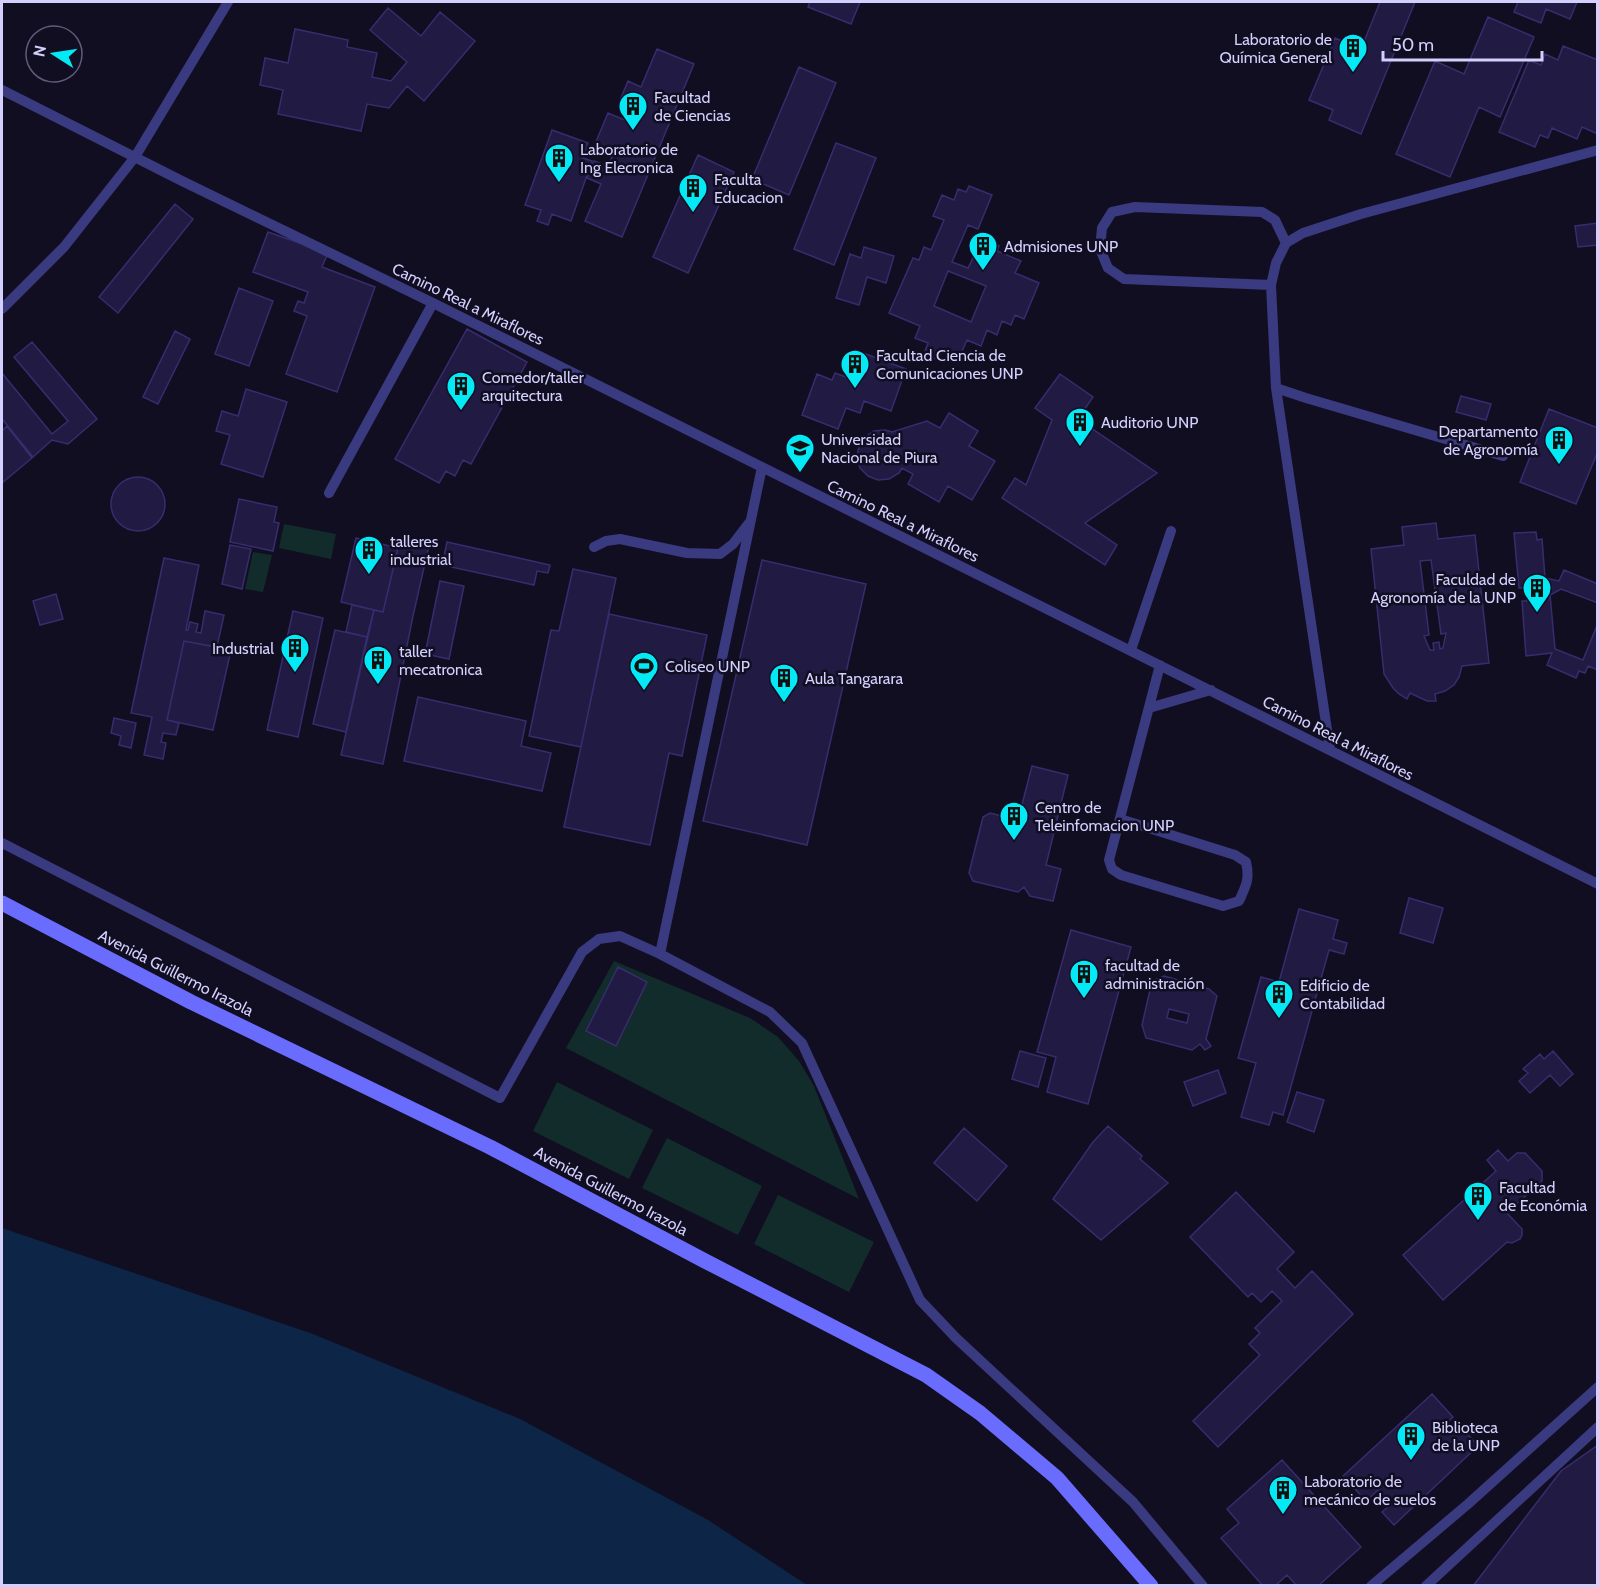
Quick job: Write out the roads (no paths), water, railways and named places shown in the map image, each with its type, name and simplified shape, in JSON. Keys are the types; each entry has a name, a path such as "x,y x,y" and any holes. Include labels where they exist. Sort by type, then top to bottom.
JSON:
{"main road":[{"name":"Avenida Guillermo Irazola","path":"2,903 191,1002 490,1147 926,1375 980,1413 1057,1478 1150,1586"}],"lane":[{"path":"2,309 64,247 135,157 228,2"},
{"name":"Camino Real a Miraflores","path":"2,90 1598,884"},
{"path":"1330,750 1276,388 1271,285 1276,263 1286,243 1304,233 1361,214 1598,150"},
{"path":"1271,285 1124,279 1108,268 1100,249 1102,228 1113,212 1134,207 1262,212 1275,220 1286,243"},
{"path":"329,493 433,303"},
{"path":"1276,388 1503,456"},
{"path":"660,954 762,467"},
{"path":"594,547 606,541 620,540 687,553 720,554 733,544 751,520"},
{"path":"1131,650 1171,531"},
{"path":"1119,819 1235,855 1246,862 1248,874 1239,901 1223,906 1121,875 1112,868 1109,860 1119,819 1160,665"},
{"path":"1149,708 1211,690"},
{"path":"2,843 500,1098 582,952 599,939 620,936 660,954 770,1012 802,1043 920,1300 956,1338 1132,1502 1203,1586"},
{"path":"1371,1586 1468,1504 1598,1387"},
{"path":"1426,1586 1598,1427"}],"water":[{"path":"2,1228 313,1334 520,1419 708,1520 807,1585 2,1585"}],"place":[{"name":"Laboratorio de Química General","path":"1353,74"},
{"name":"Facultad de Ciencias","path":"633,132"},
{"name":"Laboratorio de Ing Elecronica","path":"559,184"},
{"name":"Faculta Educacion","path":"693,214"},
{"name":"Admisiones UNP","path":"983,272"},
{"name":"Facultad Ciencia de Comunicaciones UNP","path":"855,390"},
{"name":"Comedor/taller arquitectura","path":"461,412"},
{"name":"Auditorio UNP","path":"1080,448"},
{"name":"Departamento de Agronomía","path":"1559,466"},
{"name":"Universidad Nacional de Piura","path":"800,474"},
{"name":"talleres industrial","path":"369,576"},
{"name":"Faculdad de Agronomía de la UNP","path":"1537,614"},
{"name":"Industrial","path":"295,674"},
{"name":"taller mecatronica","path":"378,686"},
{"name":"Coliseo UNP","path":"644,692"},
{"name":"Aula Tangarara","path":"784,704"},
{"name":"Centro de Teleinfomacion UNP","path":"1014,842"},
{"name":"facultad de administración","path":"1084,1000"},
{"name":"Edificio de Contabilidad","path":"1279,1020"},
{"name":"Facultad de Económia","path":"1478,1222"},
{"name":"Biblioteca de la UNP","path":"1411,1462"},
{"name":"Laboratorio de mecánico de suelos","path":"1283,1516"}]}
